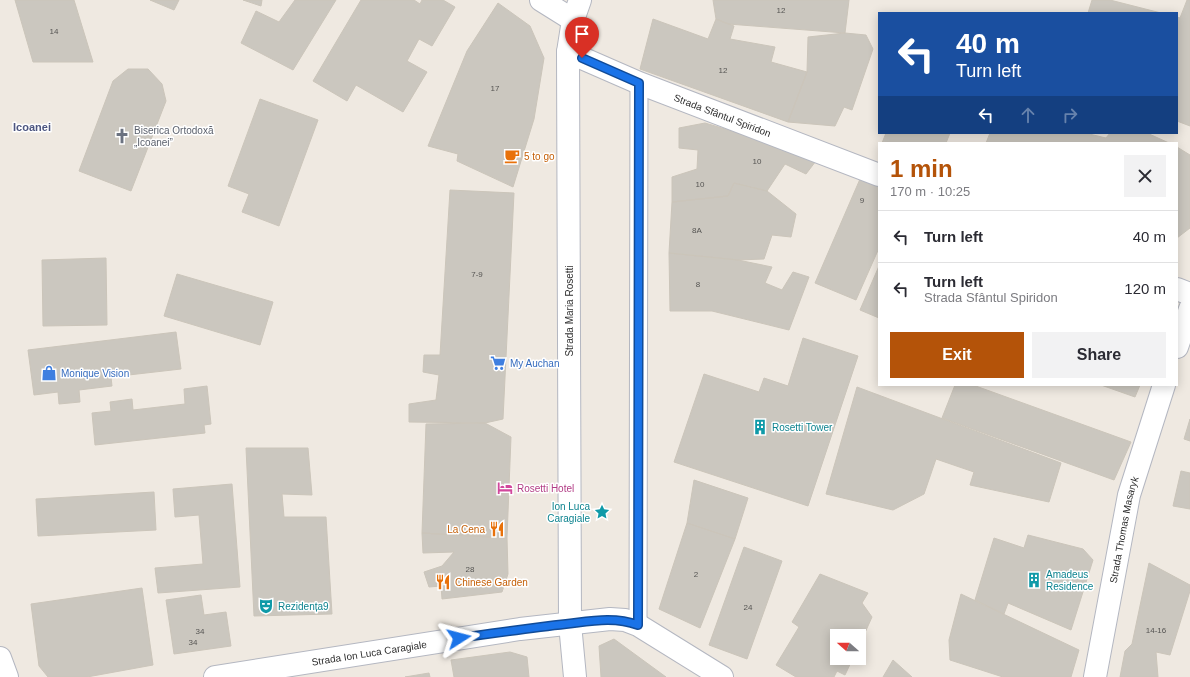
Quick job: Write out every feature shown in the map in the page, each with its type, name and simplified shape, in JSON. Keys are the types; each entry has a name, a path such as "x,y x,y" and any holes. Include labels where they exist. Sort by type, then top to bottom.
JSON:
{"street":[{"path":"541,0 573,20"},
{"name":"Strada Maria Rosetti","path":"575,677 570,624 568,52 573,20 580,0"},
{"name":"Strada Sfântul Spiridon","path":"568,52 639,83 878,174"},
{"path":"1178,289 1190,294"},
{"path":"1178,345 1190,309"},
{"name":"Strada Thomas Masaryk","path":"1095,677 1129,495 1164,386"},
{"name":"Strada Ion Luca Caragiale","path":"215,677 520,629 610,619 625,620 638,625 722,677"},
{"path":"0,658 7,677"}],"lane":[{"path":"638,625 639,83"}],"building":[{"path":"15,0 74,0 93,62 33,62"},
{"path":"150,0 179,0 174,10"},
{"path":"243,0 262,0 261,6"},
{"path":"295,0 336,0 293,70 241,43 256,11 279,22"},
{"path":"361,0 414,0 420,4 422,0 443,0 455,7 432,46 419,39 407,61 427,72 403,112 356,85 347,101 313,81"},
{"path":"713,0 849,0 845,33 728,24 716,19"},
{"path":"1092,0 1110,0 1157,12 1088,12"},
{"path":"1187,0 1190,0 1190,126 1178,121 1178,17 1180,18"},
{"path":"498,3 530,26 544,58 534,119 513,187 457,161 458,154 428,146 467,51"},
{"path":"653,19 708,39 716,19 734,26 730,39 775,47 771,62 807,72 788,122 640,69"},
{"path":"845,33 866,35 873,49 852,110 844,107 835,126 788,122 807,72 808,37"},
{"name":"Biserica Ortodoxă „Icoanei”","path":"128,69 148,69 162,84 166,101 131,191 79,171 113,81"},
{"path":"260,99 318,120 279,226 242,212 249,194 228,186"},
{"path":"705,123 819,157 806,174 785,164 767,191 734,183 728,196 672,202 672,177 697,169 698,150 679,148 679,128"},
{"path":"886,134 950,134 946,142 882,142"},
{"path":"990,134 1089,134 1106,138 1109,134 1149,134 1167,142 986,142"},
{"path":"1178,148 1190,155 1190,228 1178,237"},
{"path":"860,179 878,187 878,250 856,300 815,283"},
{"path":"734,183 767,191 796,214 791,237 772,235 764,259 738,260 669,253 672,202 728,196"},
{"path":"450,190 514,193 503,419 485,423 409,422 409,404 436,400 439,375 423,372 424,355 440,355"},
{"path":"669,253 738,260 772,267 765,283 782,290 793,272 809,277 789,330 712,311 670,311"},
{"path":"106,258 107,325 43,326 42,260"},
{"path":"878,268 878,318 860,310"},
{"path":"177,274 273,302 260,345 164,316"},
{"path":"176,332 181,369 111,377 112,386 79,390 80,402 59,404 58,392 34,395 28,350"},
{"name":"Rosetti Tower","path":"803,338 858,356 808,506 674,462 704,374 759,392 764,378 788,386"},
{"path":"207,386 211,424 204,425 205,433 95,445 92,413 111,411 110,402 132,399 133,410 185,404 184,389"},
{"path":"955,386 976,386 1131,442 1114,480 942,418"},
{"path":"1104,386 1140,386 1135,397"},
{"path":"857,387 1061,463 1049,502 970,485 974,472 936,459 924,494 893,510 826,494"},
{"path":"1190,419 1190,441 1184,439"},
{"path":"485,423 511,437 507,538 422,533 426,424"},
{"path":"246,448 308,448 312,495 282,494 284,517 326,517 332,614 254,616"},
{"path":"1181,471 1190,473 1190,509 1173,506"},
{"path":"694,480 748,498 735,539 687,523"},
{"path":"232,484 240,587 158,593 155,568 203,564 199,515 175,517 173,489"},
{"path":"154,492 156,530 38,536 36,499"},
{"path":"687,523 735,539 700,628 659,609"},
{"path":"422,533 507,538 508,574 502,592 442,599 441,586 429,587 424,572 442,566 454,552 423,553"},
{"name":"Amadeus Residence","path":"1028,535 1083,549 1093,560 1071,630 1008,603 1004,614 975,600 994,538 1024,548"},
{"path":"744,547 782,561 747,659 709,645"},
{"path":"1149,563 1190,585 1190,591 1170,655 1156,652 1158,677 1120,677 1125,651 1132,644"},
{"path":"820,574 868,593 862,603 872,617 866,630 866,629 830,629 830,665 850,665 845,675 837,671 834,677 796,677 776,665 799,627 792,622"},
{"path":"142,588 153,665 87,677 48,677 39,666 31,604"},
{"path":"961,594 1079,650 1071,677 1003,677 950,660 949,640"},
{"path":"201,595 204,615 226,612 231,646 174,654 166,600"},
{"path":"614,639 666,677 601,677 599,646"},
{"path":"510,652 527,657 529,677 454,677 451,660"},
{"path":"893,660 912,677 883,677"},
{"path":"429,673 430,677 405,677"}],"place":[{"name":"Biserica Ortodoxă „Icoanei”","path":"122,136"},
{"name":"5 to go","path":"512,156"},
{"name":"My Auchan","path":"498,363"},
{"name":"Monique Vision","path":"49,373"},
{"name":"Rosetti Tower","path":"760,427"},
{"name":"Rosetti Hotel","path":"505,488"},
{"name":"Ion Luca Caragiale","path":"602,512"},
{"name":"La Cena","path":"497,529"},
{"name":"Amadeus Residence","path":"1034,580"},
{"name":"Chinese Garden","path":"443,582"},
{"name":"Rezidența9","path":"266,606"}],"district":[{"name":"Icoanei","path":"32,127"}],"route":[{"path":"459,638 520,629 610,619 625,620 638,625 639,83 582,58"}]}
